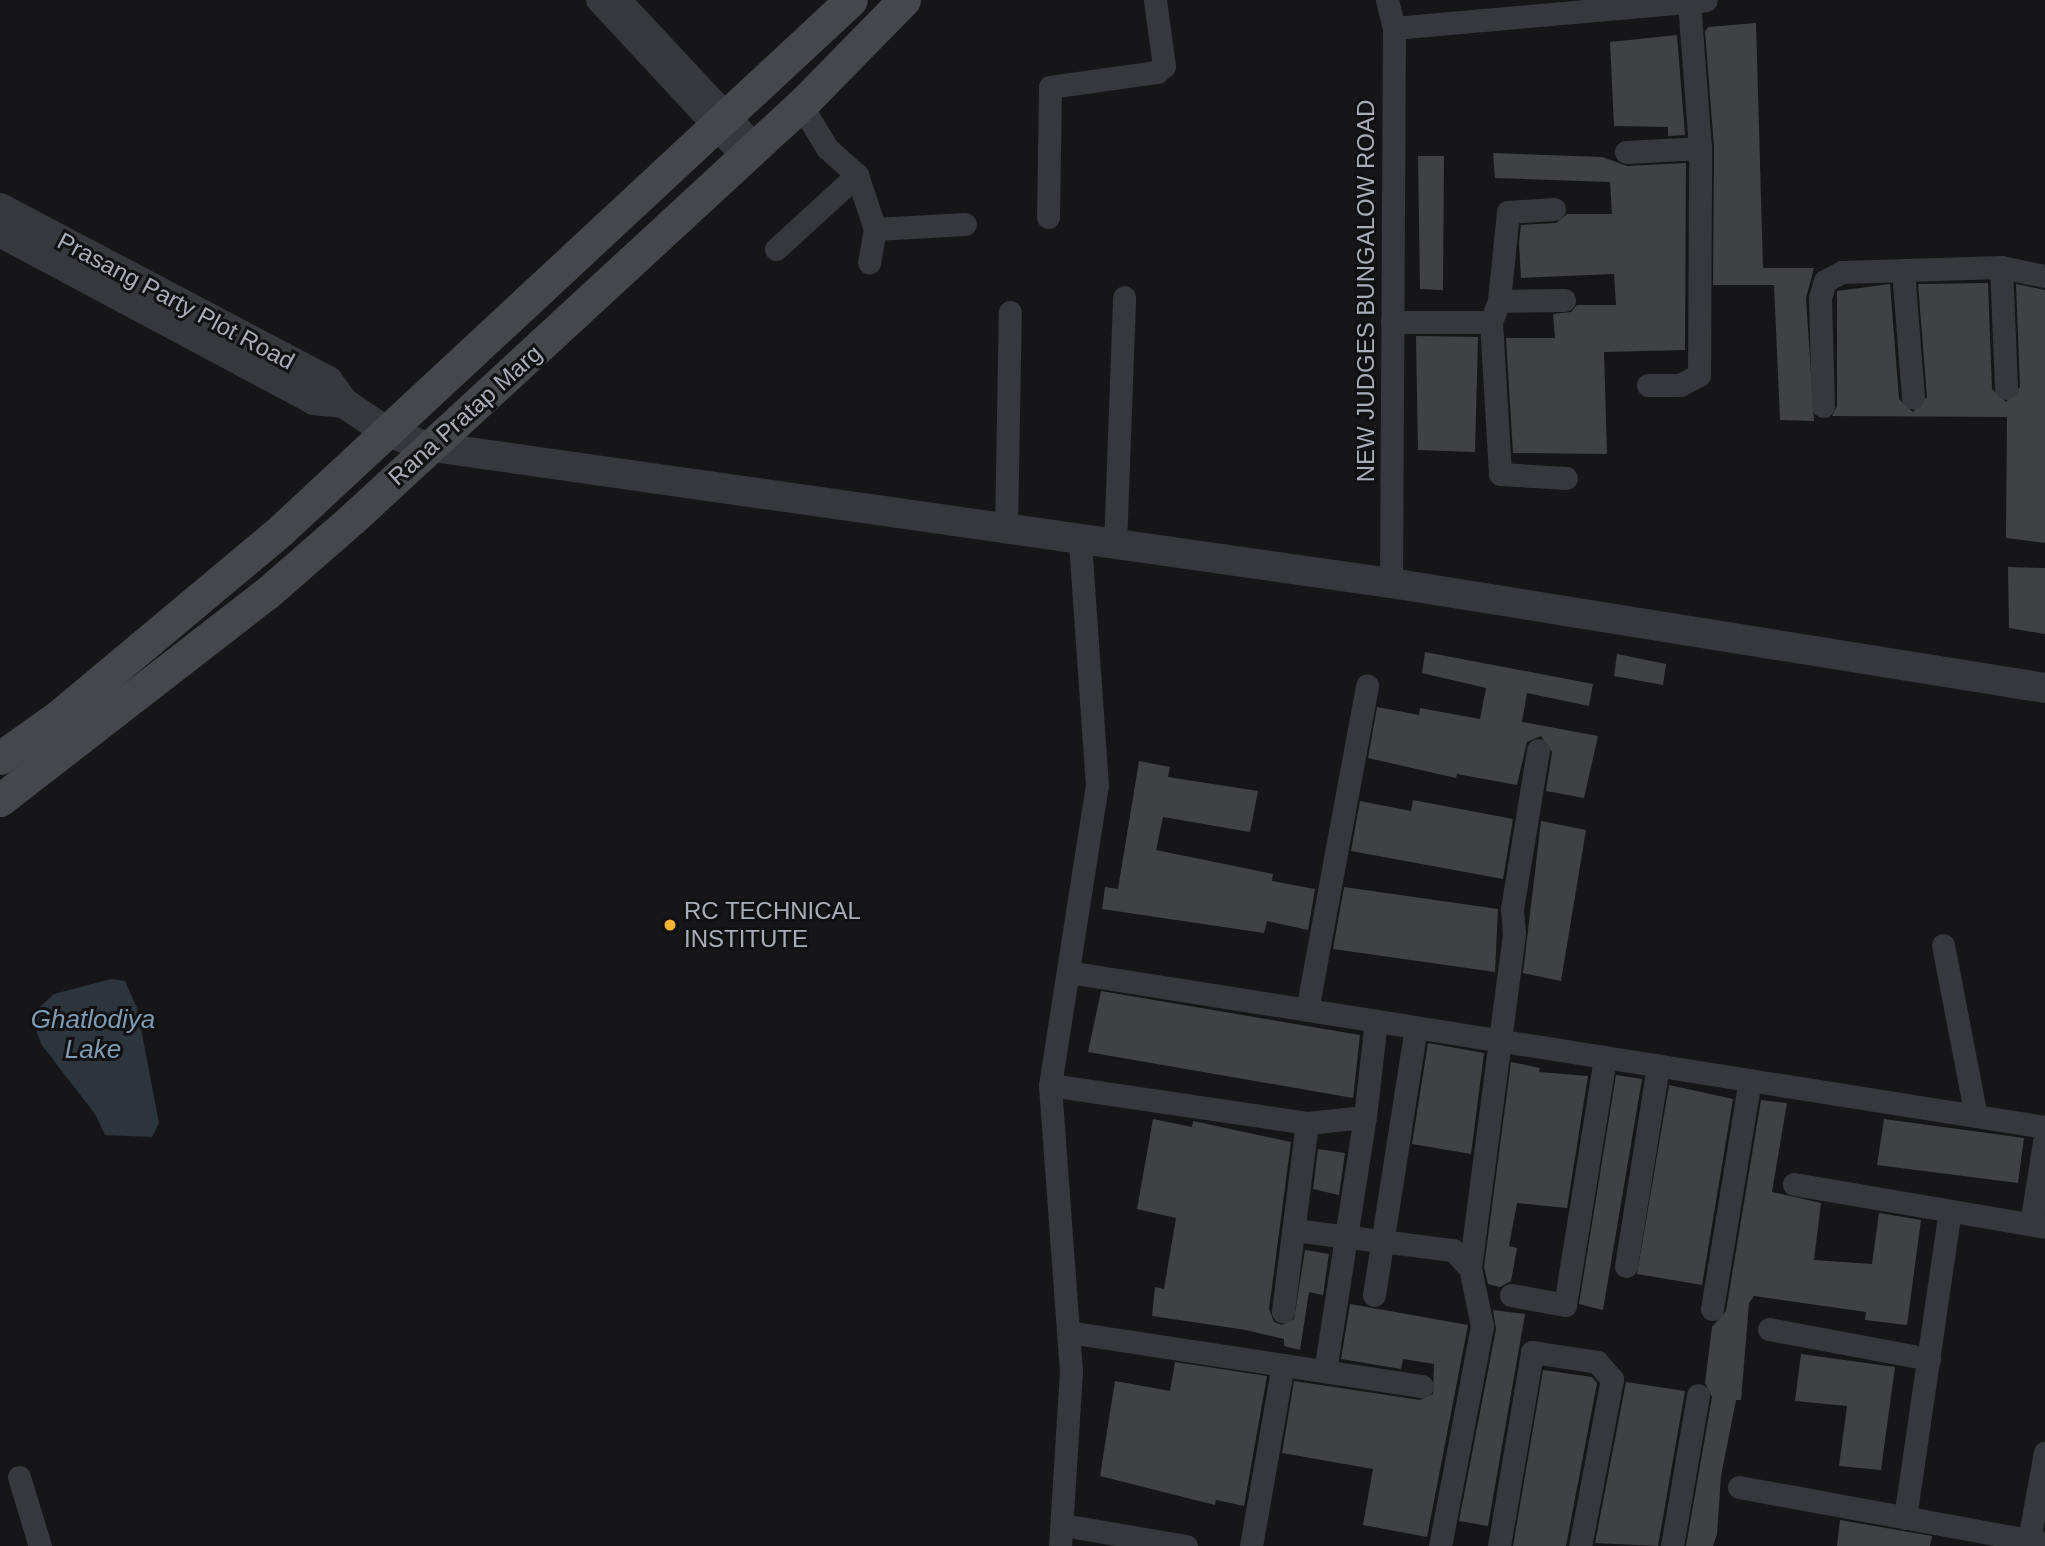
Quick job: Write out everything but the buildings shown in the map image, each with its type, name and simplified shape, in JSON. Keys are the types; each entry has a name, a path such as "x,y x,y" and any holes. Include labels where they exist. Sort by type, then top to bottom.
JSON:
{"main road":[{"name":"Rana Pratap Marg","path":"0,758 61,715 236,568 387,432 851,0"},
{"name":"Rana Pratap Marg","path":"3,790 261,598 801,105 904,0"},
{"path":"236,568 261,598"}],"street":[{"path":"597,0 750,152"},
{"path":"620,0 721,122"},
{"path":"1048,217 1050,87 1157,72 1164,66 1155,0"},
{"name":"NEW JUDGES BUNGALOW ROAD","path":"1387,0 1394,28 1391,583"},
{"path":"1394,28 1698,1 1699,375 1680,384 1648,384"},
{"path":"801,105 827,148 857,176 875,229 869,262"},
{"path":"1626,152 1700,148"},
{"path":"776,249 857,176"},
{"name":"Prasang Party Plot Road","path":"0,208 328,381 344,403 387,432 426,446 1006,531 1391,583 2045,688"},
{"path":"1554,209 1508,212 1495,311 1500,474 1566,478"},
{"path":"875,229 965,224"},
{"name":"Prasang Party Plot Road","path":"0,232 314,400 344,403"},
{"path":"2001,267 2006,388"},
{"path":"1823,405 1820,298 1825,281 1842,272 2001,267 2045,276"},
{"path":"1903,270 1913,398"},
{"path":"1115,546 1124,297"},
{"path":"1392,322 1495,311 1564,300"},
{"path":"1006,531 1010,312"},
{"path":"1080,541 1097,786 1050,1085 1068,1332 1061,1536 1186,1546"},
{"path":"1307,1010 1367,686"},
{"path":"1440,1546 1482,1326 1470,1268 1497,1040 1538,750"},
{"path":"1943,945 1976,1116"},
{"path":"1068,972 2045,1127"},
{"path":"1325,1371 1344,1236 1365,1117 1376,1021"},
{"path":"1374,1295 1416,1027"},
{"path":"1511,1295 1565,1305 1605,1057"},
{"path":"1626,1266 1658,1066"},
{"path":"1712,1309 1750,1080"},
{"path":"1050,1085 1307,1123 1365,1117"},
{"path":"1283,1311 1307,1123"},
{"path":"1794,1184 2038,1225 2045,1136"},
{"path":"1905,1518 1950,1211"},
{"path":"1294,1230 1453,1250 1470,1268"},
{"path":"1769,1329 1929,1359"},
{"path":"1068,1332 1422,1386"},
{"path":"1499,1546 1532,1352 1597,1362 1612,1379 1580,1546"},
{"path":"1251,1546 1283,1365"},
{"path":"1672,1546 1698,1395"},
{"path":"1739,1487 2037,1542 2045,1452"},
{"path":"19,1477 40,1546"}],"water":[{"name":"Ghatlodiya Lake","path":"111,979 125,981 137,1008 159,1123 152,1137 105,1135 95,1114 41,1044 31,1015 54,994"}],"place":[{"name":"RC TECHNICAL INSTITUTE","path":"670,925"}]}
